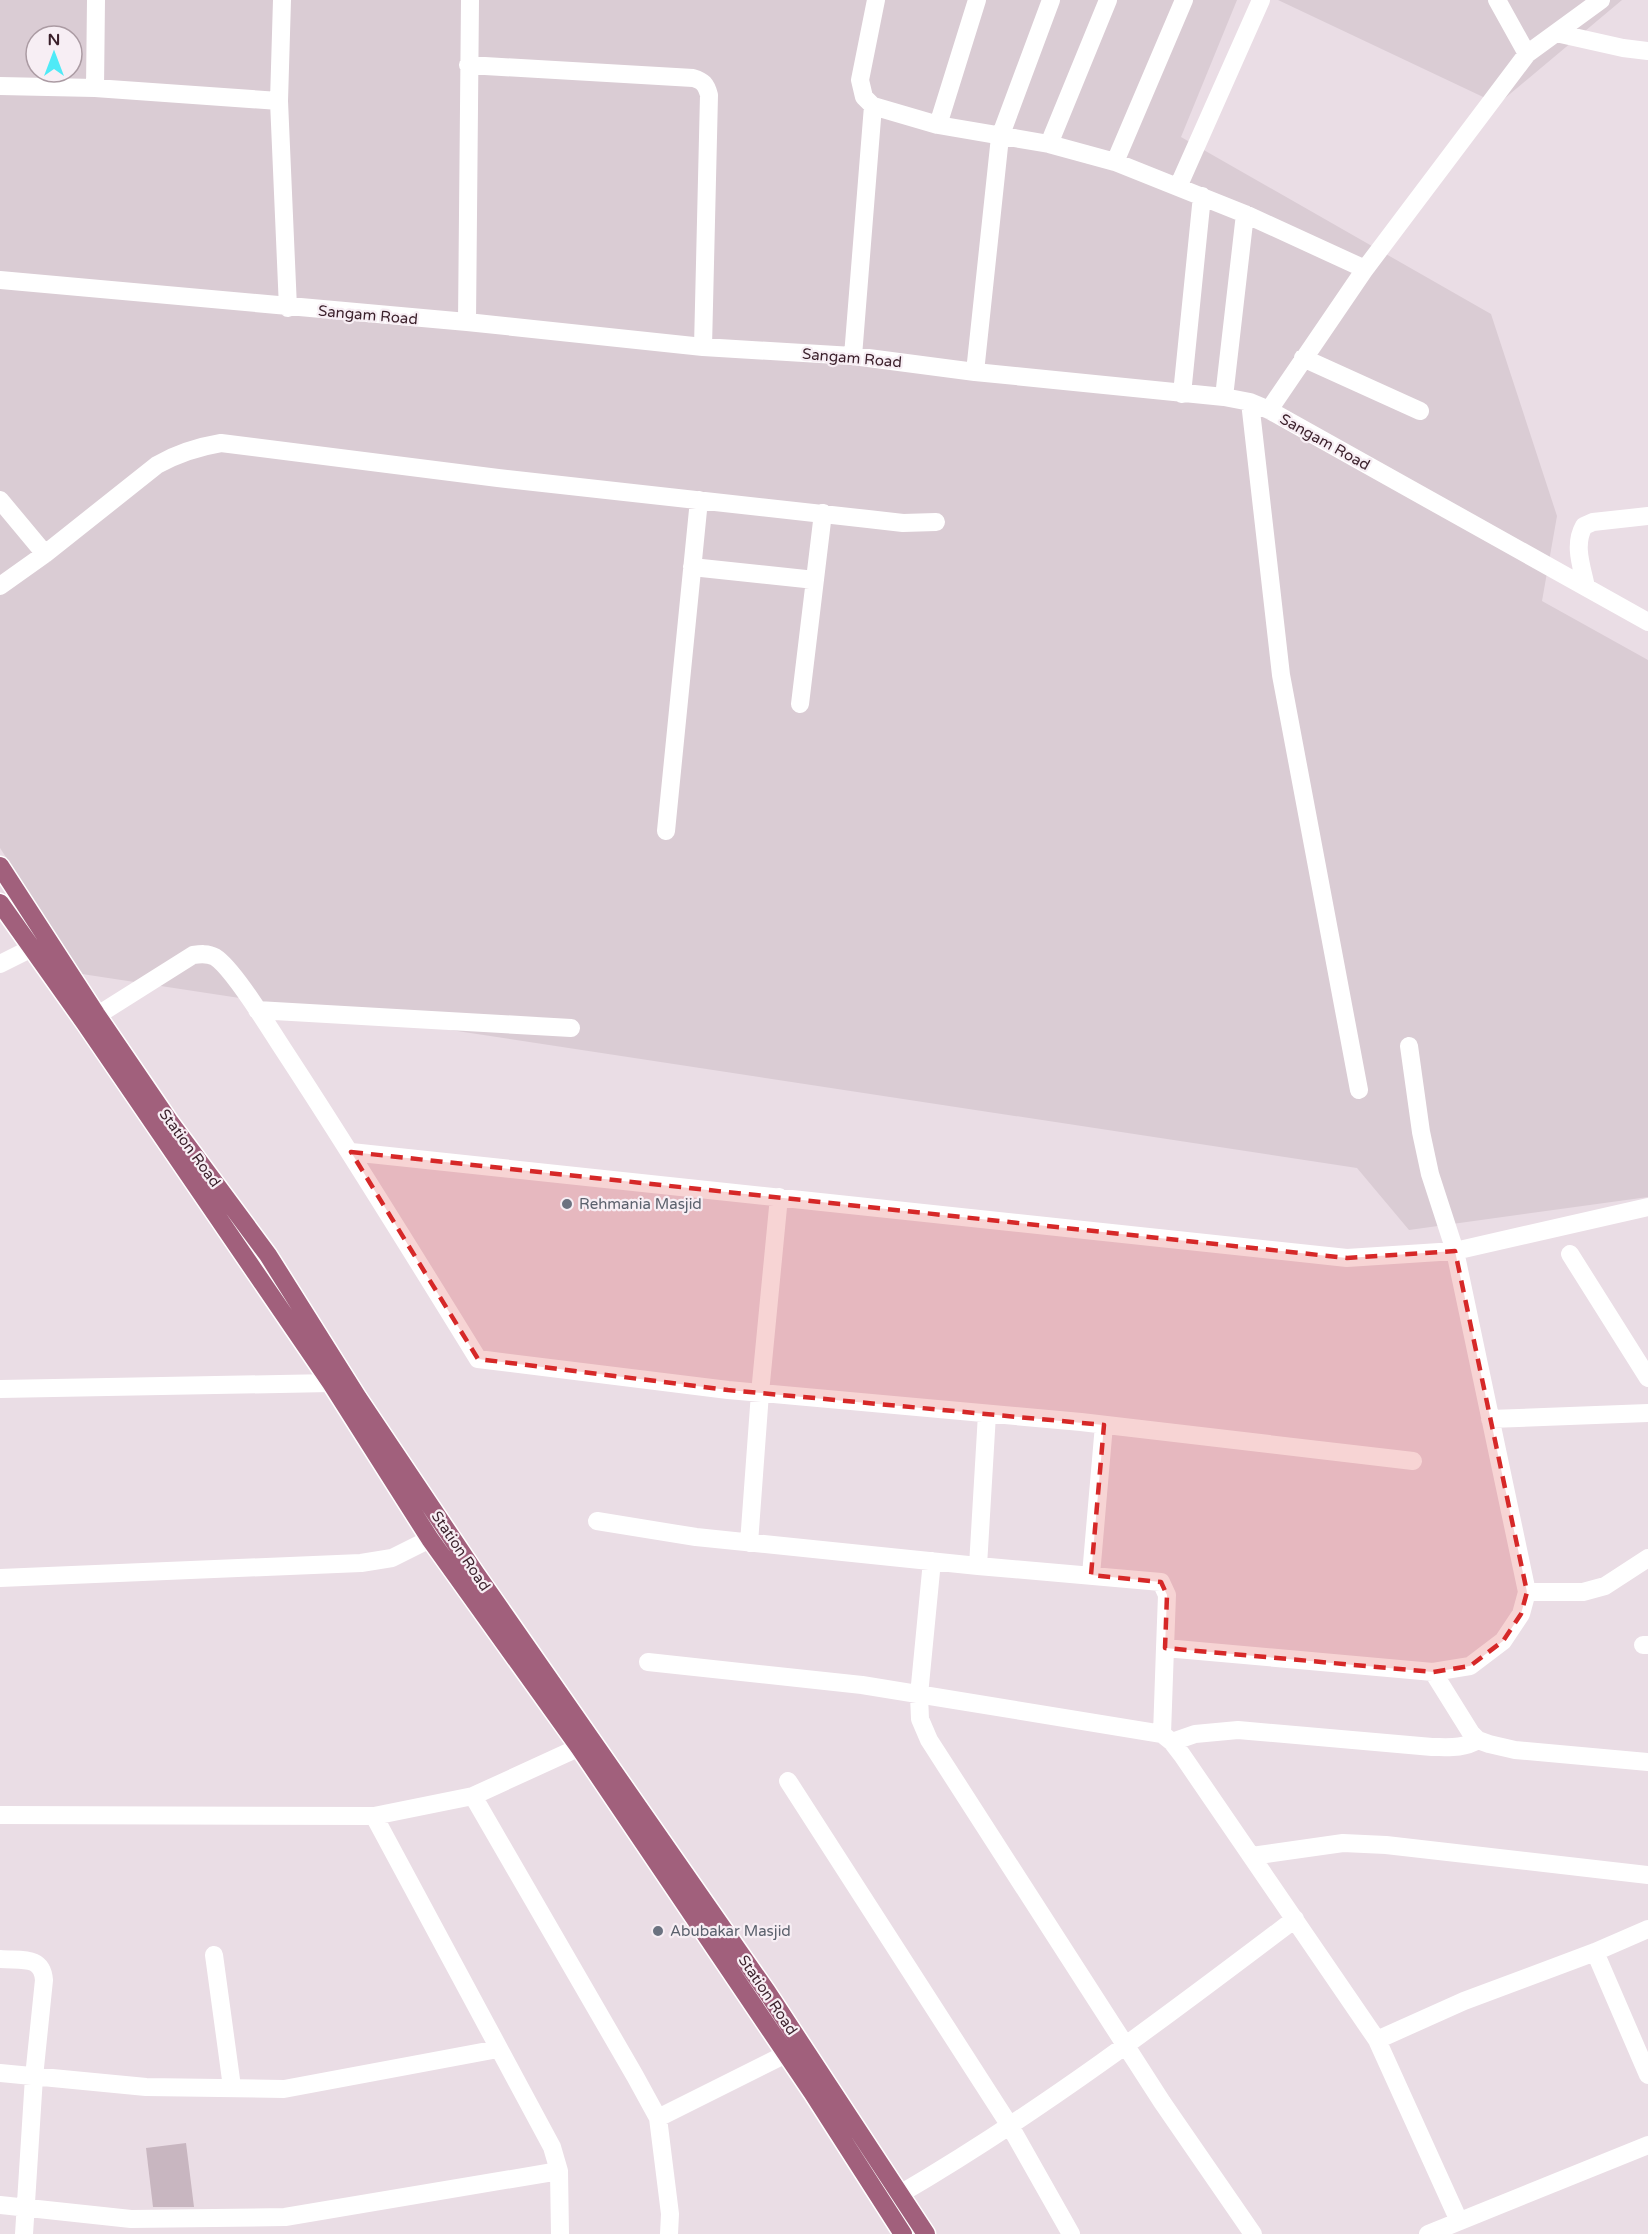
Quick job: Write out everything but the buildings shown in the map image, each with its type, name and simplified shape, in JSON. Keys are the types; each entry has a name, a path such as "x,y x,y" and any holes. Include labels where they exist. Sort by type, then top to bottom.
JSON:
{"main road":[{"name":"Station Road","path":"0,866 48,940 91,1018 331,1383 430,1539 586,1744 754,1973 926,2234"},
{"name":"Station Road","path":"0,903 32,949 91,1018 170,1121 268,1255 365,1408 469,1564 903,2234"}],"street":[{"path":"95,88 96,0"},
{"path":"282,0 279,101 288,308"},
{"path":"467,322 470,0"},
{"path":"876,0 860,80 864,97 873,106 938,125 1049,144 1115,162 1245,214 1365,269"},
{"path":"938,125 977,0"},
{"path":"975,372 1000,137 1051,0"},
{"path":"1049,144 1108,0"},
{"path":"1115,162 1184,0"},
{"path":"1178,187 1261,0"},
{"path":"1497,0 1527,54"},
{"path":"1269,410 1365,269 1527,54 1601,0"},
{"path":"1556,33 1623,48 1648,51"},
{"path":"468,65 693,78 701,80 706,85 708,95 703,346"},
{"path":"0,86 95,88 279,101"},
{"path":"853,356 873,106"},
{"path":"1182,394 1202,196"},
{"path":"1224,397 1245,214"},
{"name":"Sangam Road","path":"0,280 288,308 467,322 703,346 853,356 975,372 1224,397 1250,402 1269,410 1648,622"},
{"path":"1303,358 1420,411"},
{"path":"1250,402 1281,675 1359,1090"},
{"path":"0,586 45,554 157,465 195,448 221,443 487,477 903,523 936,522"},
{"path":"0,500 45,554"},
{"path":"666,831 699,500"},
{"path":"800,704 823,513"},
{"path":"1586,587 1577,545 1579,533 1584,526 1593,522 1648,516"},
{"path":"692,567 815,580"},
{"path":"0,964 48,940"},
{"path":"91,1018 193,955 214,956 257,1010 351,1152 478,1359 760,1393 1104,1425 1413,1461"},
{"path":"257,1010 571,1028"},
{"path":"1165,1648 1433,1672 1470,1666 1503,1641 1521,1614 1527,1592 1455,1251 1430,1174 1421,1132 1409,1046"},
{"path":"351,1152 1347,1258 1455,1251 1648,1207"},
{"path":"749,1543 760,1393 779,1197"},
{"path":"1570,1254 1648,1378"},
{"path":"0,1389 331,1383"},
{"path":"1490,1419 1648,1413"},
{"path":"978,1566 987,1414"},
{"path":"1091,1575 1104,1425"},
{"path":"597,1521 749,1543 978,1566 1161,1581 1167,1595 1165,1648 1167,1738 1252,1856 1377,2040 1459,2221"},
{"path":"0,1578 361,1563 393,1558 430,1539"},
{"path":"1527,1592 1583,1592 1605,1586 1648,1558"},
{"path":"932,1561 920,1695 920,1719 929,1740 1162,2102 1253,2234"},
{"path":"648,1662 862,1685 1167,1738 1238,1730 1432,1747 1458,1747 1478,1740"},
{"path":"1433,1672 1471,1733 1478,1740 1515,1750 1648,1762"},
{"path":"0,1815 374,1816 473,1796 586,1744"},
{"path":"788,1781 1010,2126 1071,2234"},
{"path":"473,1796 658,2118 670,2214 669,2234"},
{"path":"374,1816 552,2147 560,2171 560,2234"},
{"path":"1252,1856 1343,1843 1386,1845 1648,1875"},
{"path":"900,2194 1010,2126 1127,2046 1295,1919"},
{"path":"1377,2040 1464,2001 1595,1952 1648,1929"},
{"path":"1595,1952 1648,2075"},
{"path":"214,1954 232,2087"},
{"path":"0,1959 40,1964 44,1980 34,2077 24,2234"},
{"path":"0,2073 156,2088 284,2089 498,2049"},
{"path":"658,2118 786,2054"},
{"path":"1428,2234 1648,2145"},
{"path":"0,2205 131,2219 285,2217 560,2171"}],"highlighted area":[{"path":"351,1152 1347,1258 1455,1251 1527,1592 1521,1614 1503,1641 1470,1666 1433,1672 1165,1648 1167,1595 1161,1582 1091,1575 1104,1425 728,1390 478,1359"}],"shaded area":[{"path":"0,0 1237,0 1181,137 1491,314 1557,516 1542,601 1648,660 1648,1197 1409,1230 1357,1168 82,974 0,848"},
{"path":"1278,0 1622,0 1498,104"}],"place":[{"name":"Rehmania Masjid","path":"567,1204"},
{"name":"Abubakar Masjid","path":"658,1931"}]}
